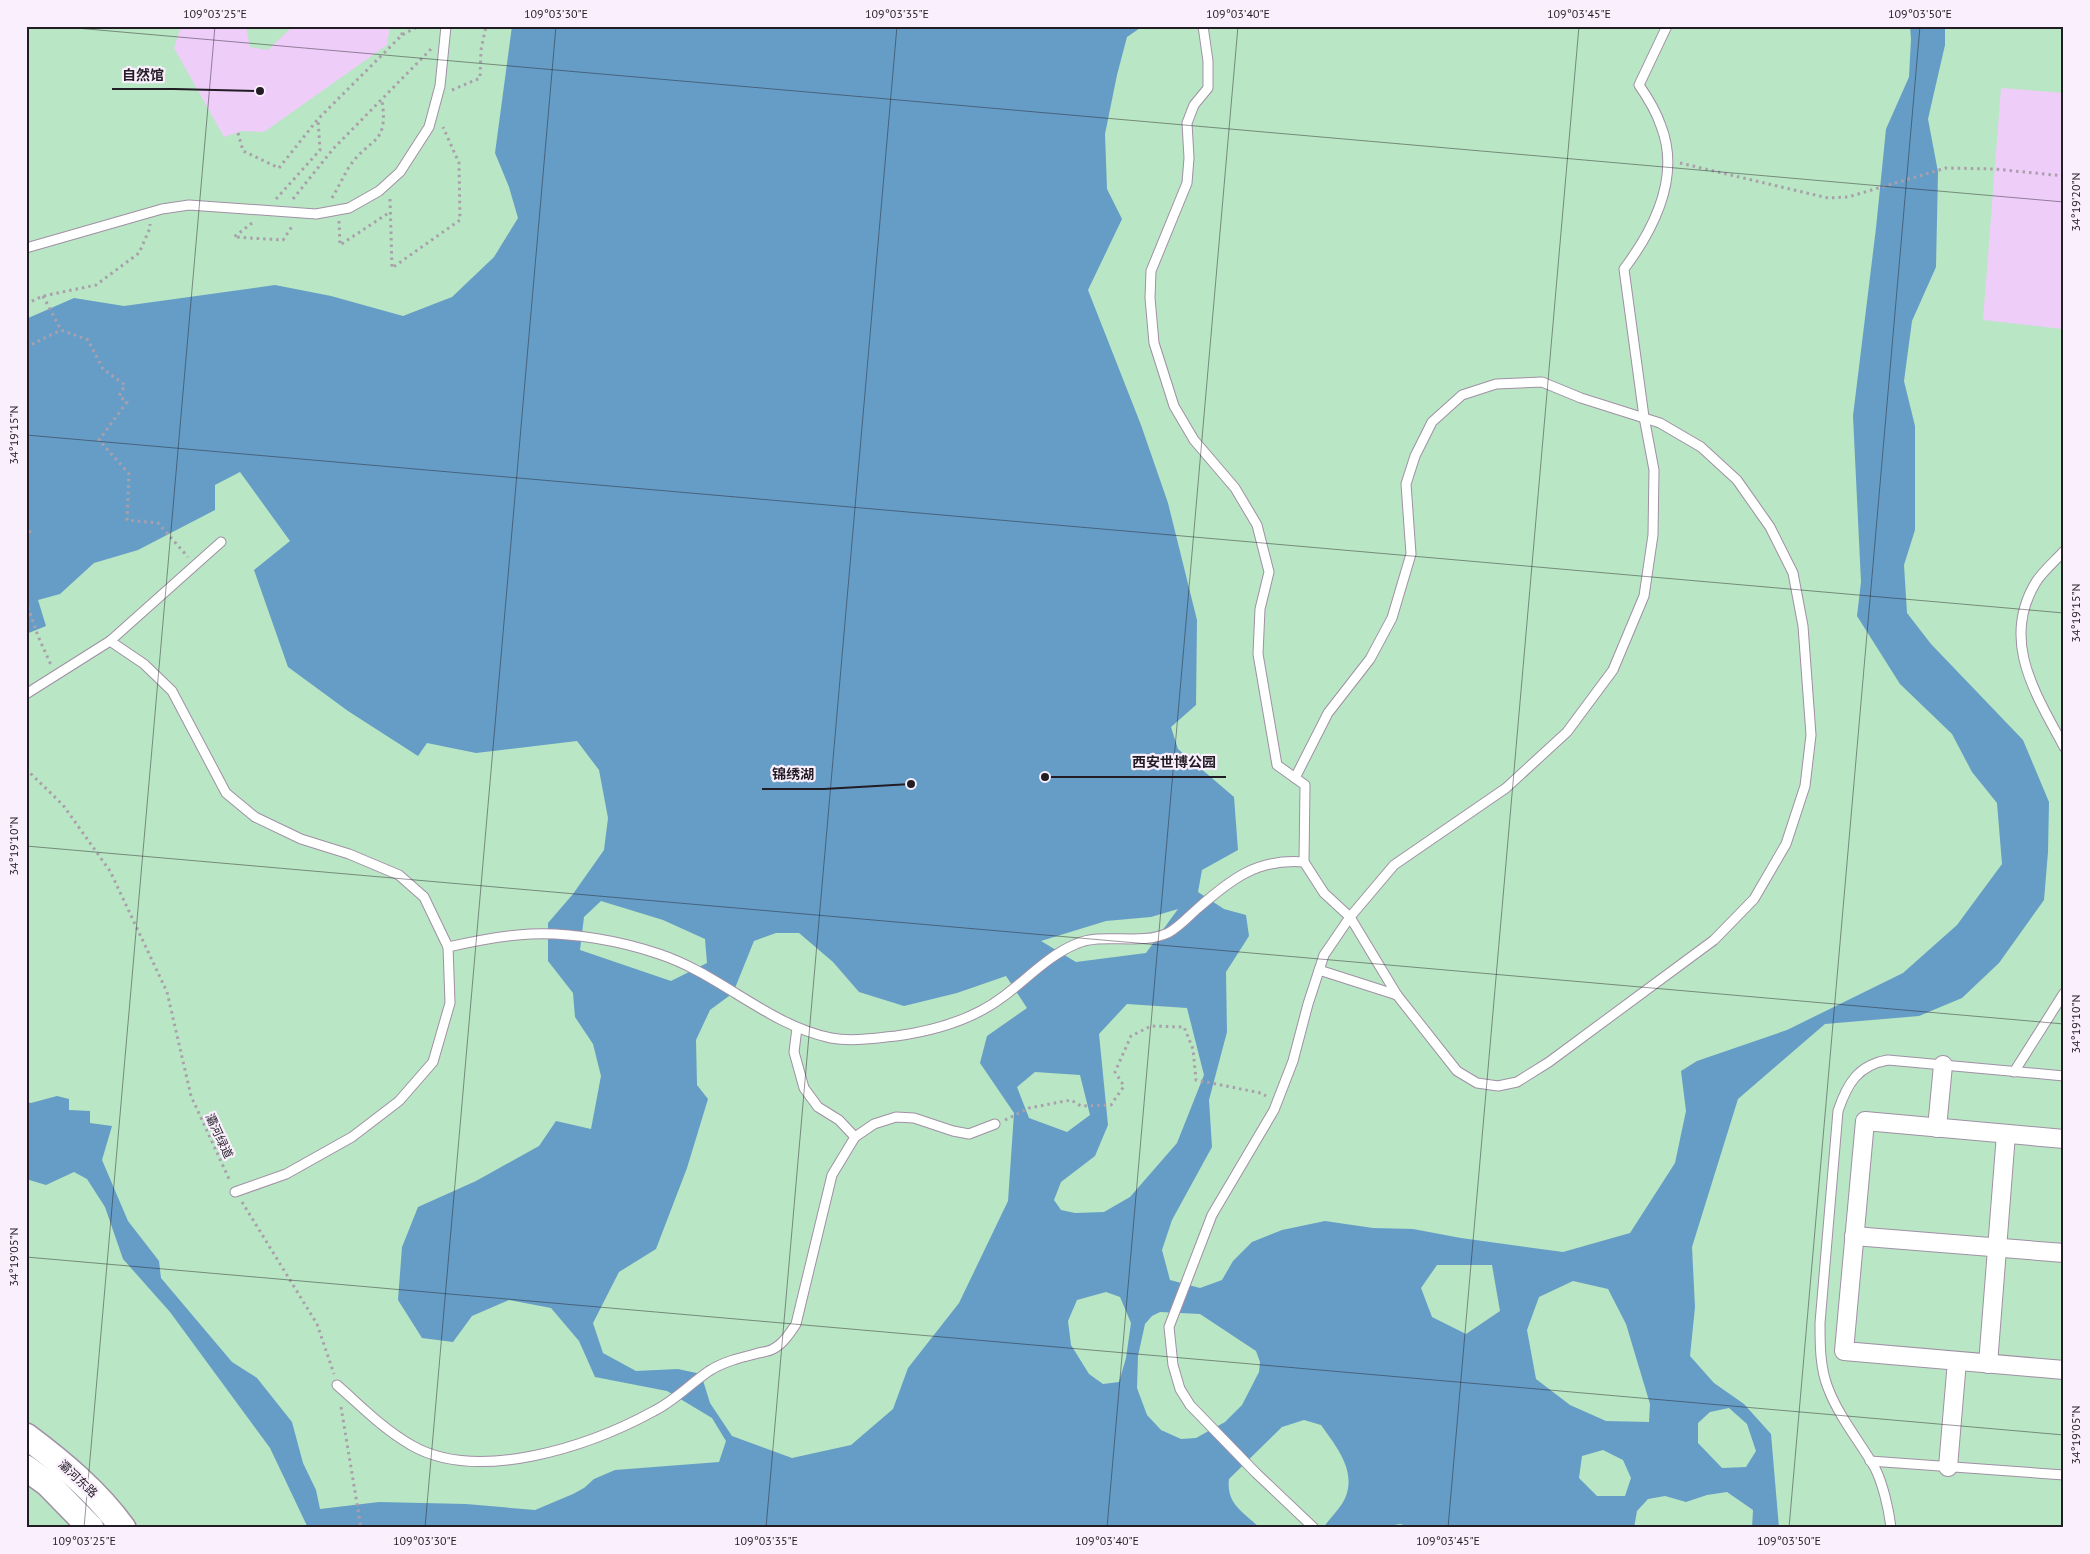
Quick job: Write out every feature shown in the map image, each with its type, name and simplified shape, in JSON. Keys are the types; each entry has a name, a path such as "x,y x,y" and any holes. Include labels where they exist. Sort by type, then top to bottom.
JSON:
{"street":[{"path":"1937,1128 1943,1065"},
{"path":"2064,1139 1865,1121 1844,1351 2064,1370"},
{"path":"1988,1364 2006,1134"},
{"path":"1854,1236 2064,1252"},
{"path":"1948,1467 1957,1361"},
{"name":"灞河东路","path":"26,1436 65,1465 110,1510 123,1528"},
{"name":"灞河东路","path":"26,1468 48,1484 91,1528"}],"lane":[{"path":"1203,26 1208,61 1208,88 1194,105 1187,122 1189,158 1187,183 1151,271 1150,298 1154,343 1174,406 1194,440 1235,488 1256,525 1269,572 1260,609 1258,654 1277,765 1295,778 1305,785 1304,862 1324,893 1350,917 1397,995 1457,1071 1477,1083 1498,1086 1517,1082 1549,1062 1714,940 1754,899 1786,844 1805,786 1810,735 1803,626 1794,573 1770,527 1737,480 1701,446 1660,423 1581,398 1542,382 1496,384 1462,394 1432,422 1415,456 1406,484 1411,554 1392,618 1370,659 1328,713 1295,778"},
{"path":"1314,1528 1303,1520 1196,1412 1180,1389 1172,1365 1169,1326 1212,1215 1277,1102 1293,1061 1308,1004 1324,955 1350,917 1394,865 1506,788 1568,732 1613,670 1644,596 1653,535 1654,470 1644,417 1624,269 1640,248 1656,219 1665,192 1668,160 1662,128 1640,85 1667,26"},
{"path":"26,248 149,213 189,204 283,212 325,212 349,208 379,191 400,172 429,127 437,96 445,30"},
{"path":"26,694 110,641 221,542"},
{"path":"2064,551 2036,582 2022,612 2020,648 2030,682 2064,747"},
{"path":"110,641 144,664 172,691 226,793 254,817 301,839 349,854 399,875 424,897 448,946 450,1003 433,1062 398,1101 352,1137 286,1174 235,1192"},
{"path":"448,946 500,937 532,934 613,941 661,954 712,978 797,1028 832,1038 866,1039 899,1035 948,1024 987,1008 1052,959 1076,944 1098,939 1134,940 1167,933 1224,886 1246,873 1270,863 1304,862"},
{"path":"1319,970 1397,995"},
{"path":"2014,1072 2064,993"},
{"path":"797,1028 794,1052 804,1088 818,1107 839,1120 855,1137"},
{"path":"1891,1528 1890,1514 1876,1470 1828,1388 1820,1352 1820,1323 1838,1111 1844,1091 1857,1074 1873,1063 1888,1060 2064,1076"},
{"path":"337,1385 384,1428 412,1446 450,1460 490,1462 523,1458 617,1429 656,1410 710,1371 728,1362 774,1349 786,1338 796,1324 832,1175 855,1137 874,1124 896,1117 914,1118 953,1131 969,1134 995,1124"},
{"path":"1870,1461 2064,1475"}],"path":[{"path":"402,26 402,35"},
{"path":"238,133 243,151 279,168 318,119 402,35 419,26"},
{"path":"437,96 480,78 481,50 486,26"},
{"path":"283,212 333,149 382,101 445,30"},
{"path":"325,212 350,166 382,134 384,113 382,101"},
{"path":"390,181 392,268 460,220 459,163 434,108"},
{"path":"1668,160 1828,198 1848,197 1946,168 1995,169 2064,176"},
{"path":"339,210 340,245 390,212"},
{"path":"26,304 43,296 96,286 139,253 150,228 149,213"},
{"path":"43,296 61,330 88,340 103,369 125,385 119,396 127,402 99,440 129,474 127,520 158,523 195,565"},
{"path":"26,347 61,330"},
{"path":"26,527 31,530 26,537"},
{"path":"26,601 38,636 56,675"},
{"name":"灞河绿道","path":"26,769 63,804 110,871 166,992 190,1096 235,1192 317,1324 337,1385 361,1528"},
{"path":"995,1124 1030,1108 1071,1100 1082,1106 1111,1105 1124,1086 1115,1072 1130,1036 1151,1026 1184,1028 1193,1049 1196,1080 1261,1093 1277,1102"}],"green space":[{"path":"26,26 2064,26 2064,1528 26,1528"}],"water":[{"path":"512,26 1143,26 1127,37 1105,134 1107,189 1122,219 1088,290 1141,425 1168,503 1197,620 1196,705 1171,727 1178,749 1234,797 1238,850 1202,870 1198,892 1224,909 1246,915 1249,936 1226,972 1227,1032 1209,1100 1212,1147 1172,1220 1162,1250 1170,1280 1200,1288 1222,1280 1233,1261 1252,1242 1282,1230 1325,1221 1373,1228 1413,1229 1461,1238 1563,1252 1630,1233 1675,1163 1686,1111 1681,1071 1697,1061 1787,1030 1903,973 1957,925 2002,864 1997,803 1972,772 1952,734 1900,684 1857,616 1861,582 1853,416 1886,129 1909,77 1910,26 1945,26 1945,45 1928,119 1938,172 1936,267 1912,321 1904,381 1915,426 1915,530 1904,565 1907,613 1931,644 2023,740 2049,802 2048,852 2044,900 1999,963 1962,998 1919,1016 1825,1024 1738,1099 1692,1247 1695,1307 1690,1356 1714,1383 1744,1404 1771,1434 1779,1528 1752,1528 1753,1510 1727,1492 1707,1495 1686,1502 1665,1496 1648,1499 1637,1511 1634,1528 1414,1528 1400,1524 1379,1528 1323,1528 1346,1496 1348,1476 1338,1449 1321,1425 1304,1420 1282,1427 1229,1479 1230,1495 1233,1501 1260,1528 308,1528 270,1448 170,1312 123,1259 105,1207 87,1179 74,1172 46,1185 26,1179 26,1102 31,1103 57,1096 69,1099 69,1110 90,1111 90,1123 112,1126 102,1160 128,1221 159,1261 161,1278 232,1362 257,1378 292,1422 303,1463 316,1490 320,1509 379,1502 466,1504 535,1510 573,1494 584,1488 594,1479 615,1470 719,1462 726,1441 712,1418 667,1391 595,1377 579,1341 551,1308 509,1300 472,1316 453,1342 422,1338 398,1300 402,1247 418,1207 476,1181 539,1146 556,1121 591,1129 601,1076 593,1044 575,1017 573,993 548,961 548,923 573,894 604,850 608,818 599,770 577,741 476,753 427,743 418,756 348,711 288,667 254,570 290,541 240,472 215,485 215,510 138,550 94,563 60,594 38,600 46,626 26,634 26,319 74,298 124,306 275,285 331,296 403,316 452,297 494,257 518,218 509,187 495,153","holes":["601,901 663,920 705,939 707,963 671,981 580,950 584,917","1178,909 1146,953 1076,962 1041,941 1106,921 1151,917","776,933 799,933 833,962 859,992 904,1006 957,993 1006,976 1027,1008 987,1036 980,1063 1014,1113 1008,1201 959,1303 908,1368 893,1409 851,1445 792,1458 732,1436 710,1403 701,1374 678,1369 636,1371 603,1353 593,1323 619,1272 656,1249 687,1168 708,1099 697,1085 696,1040 710,1010 733,993 754,941","1127,1004 1187,1008 1204,1075 1177,1143 1130,1197 1104,1212 1075,1213 1061,1210 1054,1200 1061,1182 1095,1156 1108,1125 1099,1034","1035,1072 1080,1075 1090,1115 1067,1132 1029,1118 1017,1087","1437,1265 1492,1265 1500,1311 1466,1334 1432,1317 1421,1288","1573,1281 1608,1289 1626,1324 1650,1404 1649,1422 1606,1421 1570,1405 1536,1379 1527,1330 1539,1297","1106,1292 1120,1297 1131,1323 1126,1358 1119,1382 1103,1384 1089,1374 1071,1345 1068,1321 1077,1300","1160,1312 1200,1314 1256,1351 1260,1362 1259,1372 1242,1405 1225,1422 1196,1438 1181,1439 1161,1430 1147,1415 1137,1388 1138,1356 1145,1324 1152,1316","1729,1408 1747,1424 1756,1451 1746,1467 1722,1468 1698,1443 1698,1423 1710,1412","1603,1450 1623,1460 1631,1478 1625,1496 1597,1496 1579,1478 1582,1456"]}],"building":[{"path":"181,26 246,26 250,47 268,50 293,26 390,26 387,45 264,132 242,131 224,137 174,48"},
{"path":"2001,88 2064,93 2064,303 2062,329 1983,320"}],"place":[{"name":"自然馆","path":"260,91"},
{"name":"西安世博公园","path":"1045,777"},
{"name":"锦绣湖","path":"911,784"}]}
